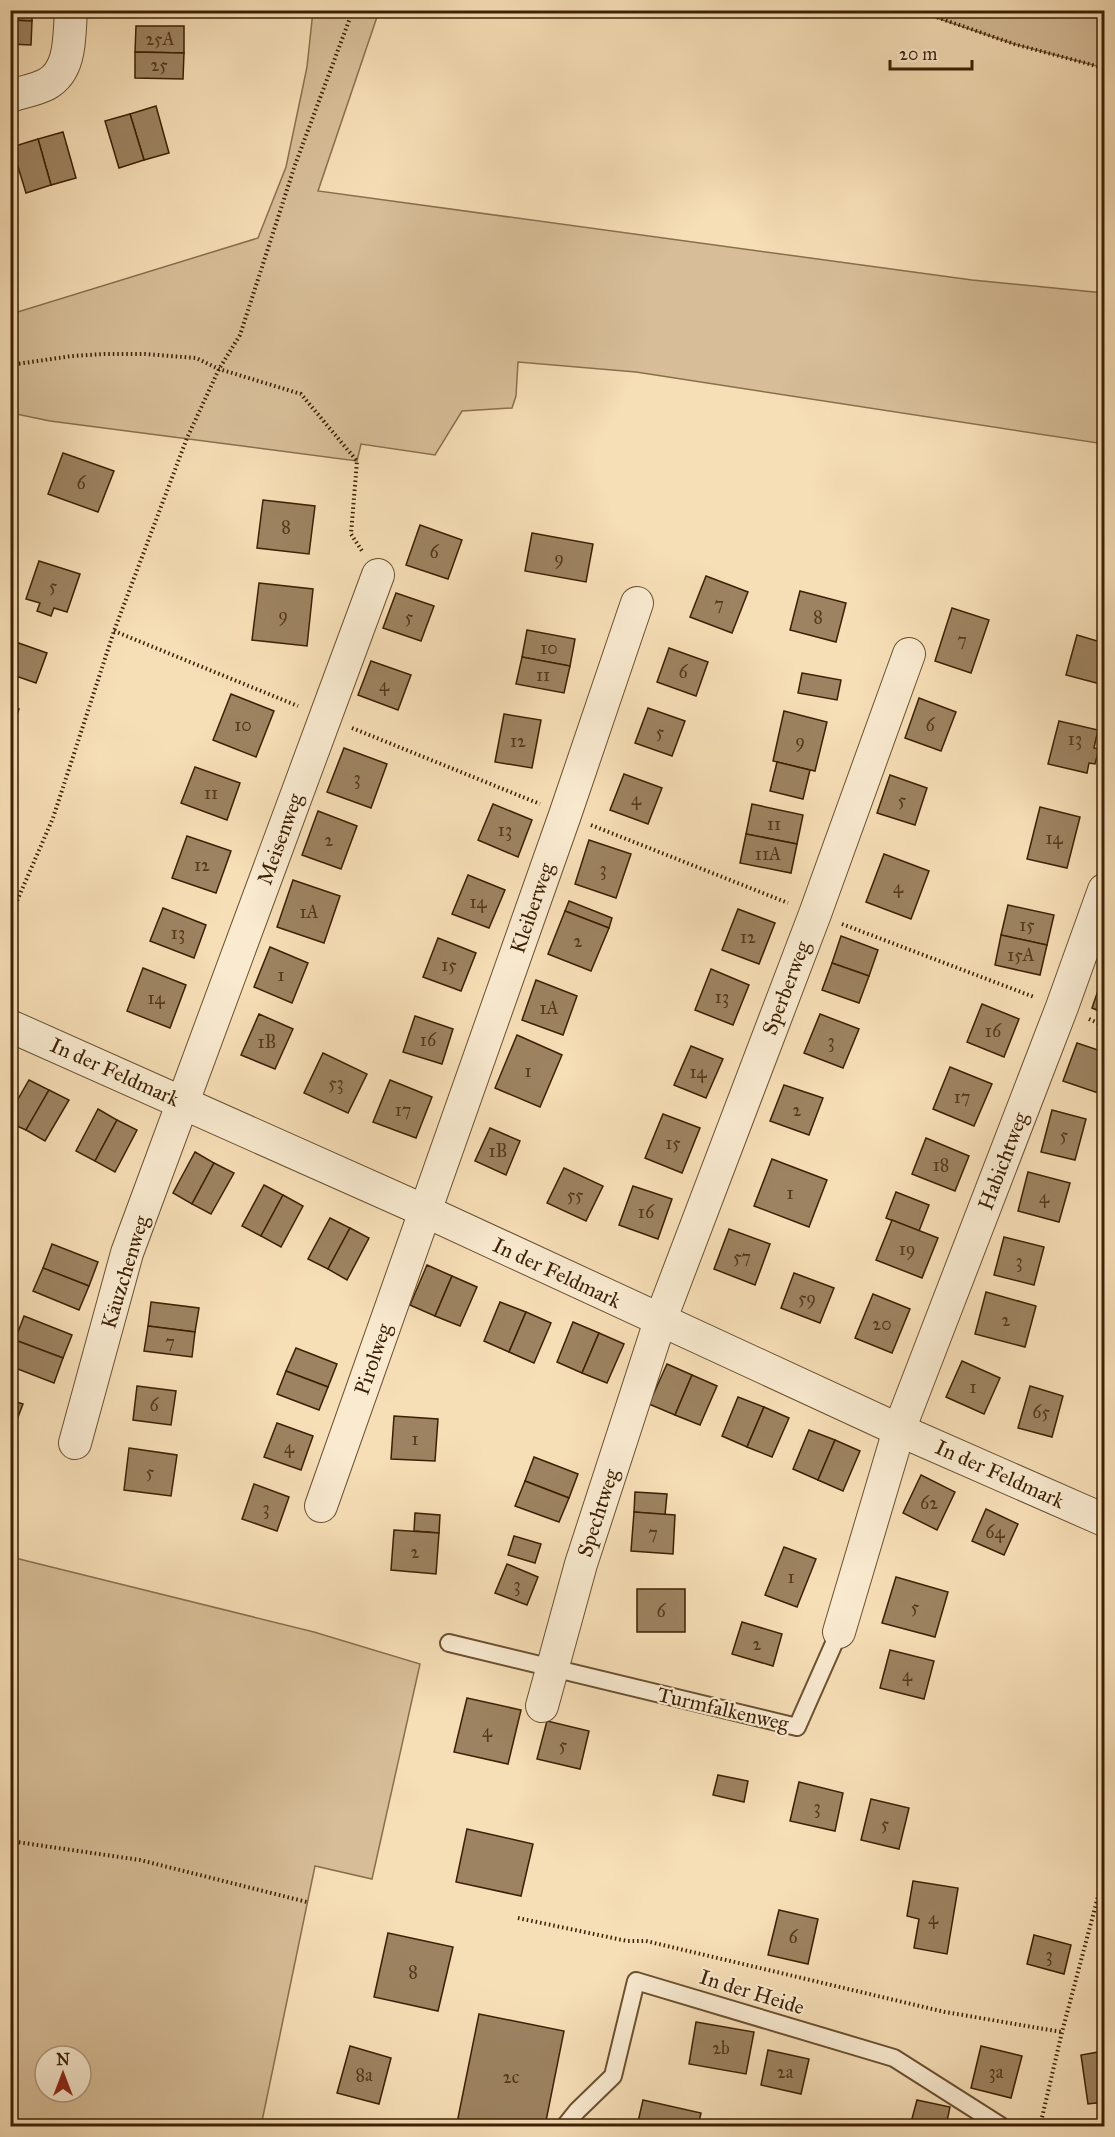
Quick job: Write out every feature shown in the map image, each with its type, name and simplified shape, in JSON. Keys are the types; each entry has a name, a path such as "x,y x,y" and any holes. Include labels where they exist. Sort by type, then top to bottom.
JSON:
{"street":[{"path":"10,96 48,83 58,75 67,57 71,10"},
{"name":"Meisenweg","path":"183,1103 378,575"},
{"name":"Kleiberweg","path":"425,1211 565,815 637,603"},
{"name":"Sperberweg","path":"660,1321 815,914 909,654"},
{"name":"Habichtweg","path":"899,1430 1062,1007 1104,890"},
{"name":"In der Feldmark","path":"10,1026 425,1211 899,1430 1104,1520"},
{"name":"Käuzchenweg","path":"75,1443 127,1253 183,1103"},
{"name":"Pirolweg","path":"321,1506 425,1211"},
{"name":"Spechtweg","path":"542,1706 581,1564 660,1321"},
{"name":"Turmfalkenweg","path":"839,1632 899,1430"}],"lane":[{"name":"Turmfalkenweg","path":"449,1643 797,1727 839,1632"},
{"name":"In der Heide","path":"565,2127 577,2110 613,2076 636,1981 894,2058 1001,2127"}],"path":[{"path":"10,917 53,818 114,631 187,438 219,369 240,335 295,165 353,10"},
{"path":"916,10 1014,44 1104,69"},
{"path":"10,365 72,356 145,354 196,358 219,369 301,393 357,460 351,534 378,575"},
{"path":"114,631 565,815 815,914 1062,1007 1104,1026"},
{"path":"10,1841 140,1860 307,1902"},
{"path":"1040,2127 1062,2032 1104,1874"},
{"name":"In der Heide","path":"518,1918 627,1941 646,1941 945,2012 1062,2032"}],"shaded area":[{"path":"313,11 379,11 318,191 972,280 1104,293 1104,444 636,372 518,362 516,396 512,408 462,411 435,455 361,444 357,461 50,421 11,413 11,314 258,238 286,167 307,67"},
{"path":"916,11 1104,11 1104,68 1014,44"},
{"path":"11,1557 314,1632 420,1664 372,1879 315,1866 261,2126 11,2126"}],"building":[{"path":"10,10 32,10 32,21 10,20"},
{"path":"10,20 32,21 31,45 10,44"},
{"path":"136,26 184,26 184,53 135,52"},
{"path":"135,52 184,53 183,79 135,78"},
{"path":"156,106 169,153 144,160 130,114"},
{"path":"130,114 144,160 119,168 105,121"},
{"path":"63,132 76,178 51,185 38,139"},
{"path":"38,139 51,185 26,193 12,147"},
{"path":"63,453 114,471 98,512 48,494"},
{"path":"263,500 315,506 309,554 257,548"},
{"path":"420,525 462,540 448,579 406,565"},
{"path":"532,533 593,544 586,582 525,571"},
{"path":"39,561 80,574 67,612 54,608 51,616 37,611 40,603 26,599"},
{"path":"706,576 748,592 732,633 690,617"},
{"path":"259,583 313,589 307,646 252,640"},
{"path":"800,591 846,603 836,642 790,630"},
{"path":"396,593 434,606 421,641 383,628"},
{"path":"952,608 989,620 971,673 935,661"},
{"path":"527,630 575,639 570,666 522,657"},
{"path":"1077,635 1104,643 1104,685 1066,675"},
{"path":"10,640 47,653 36,683 10,674"},
{"path":"669,648 708,662 696,696 657,682"},
{"path":"522,657 570,666 564,693 516,684"},
{"path":"371,661 411,675 398,710 358,695"},
{"path":"802,673 841,680 837,700 798,693"},
{"path":"231,694 274,711 256,757 213,740"},
{"path":"919,698 956,712 941,751 905,738"},
{"path":"10,706 19,709 10,732"},
{"path":"648,708 685,721 672,756 635,743"},
{"path":"784,711 827,722 815,771 773,761"},
{"path":"504,714 541,720 532,768 495,762"},
{"path":"1059,721 1098,730 1094,748 1099,749 1095,764 1089,763 1087,773 1048,764"},
{"path":"344,748 387,764 371,808 327,792"},
{"path":"777,762 810,770 803,799 770,791"},
{"path":"195,767 240,783 227,820 181,803"},
{"path":"624,774 662,788 648,824 610,810"},
{"path":"890,775 927,788 915,825 877,813"},
{"path":"493,804 532,820 518,857 478,840"},
{"path":"752,804 803,815 797,844 746,834"},
{"path":"1040,807 1080,817 1067,868 1027,859"},
{"path":"318,811 357,826 341,869 302,855"},
{"path":"746,834 797,844 791,873 740,863"},
{"path":"187,836 231,851 216,893 172,878"},
{"path":"589,840 631,854 616,898 575,884"},
{"path":"884,854 929,871 911,919 866,902"},
{"path":"468,875 505,890 489,928 452,914"},
{"path":"293,880 340,896 324,943 277,927"},
{"path":"569,901 612,918 609,928 565,911"},
{"path":"1008,905 1054,915 1047,945 1001,935"},
{"path":"163,908 206,925 194,958 150,941"},
{"path":"738,909 775,923 759,964 722,950"},
{"path":"565,911 609,928 591,971 548,954"},
{"path":"1001,935 1047,945 1040,975 995,965"},
{"path":"841,936 878,950 869,976 832,963"},
{"path":"438,938 476,953 461,991 423,977"},
{"path":"270,947 308,963 292,1003 254,987"},
{"path":"832,963 869,976 859,1003 822,990"},
{"path":"143,968 186,985 170,1028 127,1011"},
{"path":"711,969 749,985 733,1025 695,1010"},
{"path":"1104,973 1104,1013 1092,1008"},
{"path":"536,980 577,996 563,1035 522,1020"},
{"path":"982,1004 1019,1019 1004,1057 967,1042"},
{"path":"259,1014 293,1029 275,1069 241,1055"},
{"path":"820,1014 859,1029 843,1068 804,1053"},
{"path":"415,1016 453,1029 442,1064 403,1052"},
{"path":"517,1035 562,1055 540,1107 495,1088"},
{"path":"1077,1043 1104,1052 1104,1095 1063,1081"},
{"path":"691,1046 723,1059 706,1098 674,1085"},
{"path":"323,1053 367,1074 348,1113 304,1093"},
{"path":"950,1067 992,1084 974,1126 933,1109"},
{"path":"29,1080 49,1090 26,1130 10,1123 10,1113"},
{"path":"390,1080 432,1097 416,1138 373,1122"},
{"path":"784,1085 823,1098 809,1135 770,1121"},
{"path":"49,1090 69,1100 45,1141 26,1130"},
{"path":"98,1109 117,1120 95,1161 76,1151"},
{"path":"1052,1110 1086,1119 1075,1160 1041,1152"},
{"path":"663,1114 700,1128 682,1173 645,1158"},
{"path":"117,1120 137,1130 115,1172 95,1161"},
{"path":"490,1128 520,1141 506,1175 475,1161"},
{"path":"926,1138 969,1156 955,1191 912,1174"},
{"path":"195,1152 214,1163 192,1204 173,1193"},
{"path":"772,1159 827,1180 809,1227 754,1206"},
{"path":"214,1163 234,1173 211,1214 192,1204"},
{"path":"564,1168 603,1186 586,1221 547,1203"},
{"path":"1028,1172 1070,1183 1059,1222 1018,1211"},
{"path":"264,1185 283,1195 261,1236 242,1226"},
{"path":"633,1186 672,1199 658,1239 619,1225"},
{"path":"896,1192 929,1205 919,1231 886,1218"},
{"path":"283,1195 303,1206 281,1247 261,1236"},
{"path":"330,1218 350,1228 328,1269 308,1259"},
{"path":"892,1220 938,1238 922,1278 876,1260"},
{"path":"350,1228 369,1238 347,1280 328,1269"},
{"path":"729,1229 770,1244 755,1285 714,1269"},
{"path":"1004,1237 1044,1247 1034,1285 994,1275"},
{"path":"52,1244 98,1262 89,1286 43,1268"},
{"path":"427,1265 452,1276 435,1316 410,1305"},
{"path":"43,1268 89,1286 79,1310 33,1291"},
{"path":"794,1273 834,1288 820,1323 781,1308"},
{"path":"452,1276 477,1287 460,1326 435,1316"},
{"path":"986,1292 1036,1306 1025,1347 975,1334"},
{"path":"873,1294 910,1309 892,1353 855,1338"},
{"path":"151,1302 199,1308 195,1332 148,1326"},
{"path":"500,1302 526,1312 509,1352 484,1341"},
{"path":"526,1312 551,1323 534,1363 509,1352"},
{"path":"24,1316 72,1335 63,1358 15,1340"},
{"path":"573,1322 599,1333 582,1373 557,1362"},
{"path":"148,1326 195,1332 192,1357 144,1351"},
{"path":"599,1333 624,1344 607,1383 582,1373"},
{"path":"15,1340 63,1358 54,1383 10,1366 10,1352"},
{"path":"296,1348 337,1364 328,1387 286,1371"},
{"path":"962,1361 1000,1378 984,1414 946,1397"},
{"path":"667,1364 692,1375 675,1415 649,1404"},
{"path":"286,1371 328,1387 319,1410 277,1394"},
{"path":"692,1375 717,1386 700,1425 675,1415"},
{"path":"137,1386 176,1391 171,1425 133,1420"},
{"path":"1030,1386 1063,1396 1052,1437 1018,1428"},
{"path":"738,1397 764,1407 747,1447 722,1436"},
{"path":"10,1400 23,1404 13,1430 10,1429"},
{"path":"764,1407 789,1418 772,1457 747,1447"},
{"path":"394,1416 438,1419 435,1461 391,1459"},
{"path":"277,1423 313,1436 301,1470 264,1457"},
{"path":"809,1430 835,1440 818,1480 793,1469"},
{"path":"835,1440 860,1451 843,1491 818,1480"},
{"path":"129,1448 177,1455 171,1496 124,1490"},
{"path":"534,1457 578,1474 569,1498 525,1481"},
{"path":"921,1475 955,1492 937,1530 903,1513"},
{"path":"525,1481 569,1498 559,1522 515,1506"},
{"path":"254,1484 289,1497 277,1531 242,1519"},
{"path":"635,1492 667,1494 665,1515 634,1512"},
{"path":"986,1509 1018,1524 1004,1555 972,1541"},
{"path":"634,1512 675,1515 673,1554 631,1551"},
{"path":"415,1513 440,1515 439,1533 414,1531"},
{"path":"394,1530 439,1533 436,1574 391,1570"},
{"path":"514,1536 541,1544 535,1563 508,1555"},
{"path":"784,1547 816,1559 797,1607 765,1595"},
{"path":"507,1564 538,1577 527,1605 495,1593"},
{"path":"896,1577 948,1592 935,1637 882,1623"},
{"path":"637,1589 685,1589 685,1632 637,1632"},
{"path":"742,1622 782,1634 773,1666 732,1654"},
{"path":"890,1650 934,1661 924,1699 880,1688"},
{"path":"467,1698 521,1710 508,1764 454,1752"},
{"path":"547,1721 589,1731 580,1769 537,1759"},
{"path":"718,1775 748,1781 744,1802 713,1795"},
{"path":"799,1782 843,1793 835,1831 790,1821"},
{"path":"871,1799 909,1808 899,1849 861,1840"},
{"path":"467,1829 533,1844 521,1896 456,1882"},
{"path":"913,1881 958,1888 947,1954 914,1948 919,1919 907,1916"},
{"path":"779,1910 818,1919 808,1964 768,1955"},
{"path":"388,1933 453,1947 438,2011 374,1997"},
{"path":"1034,1935 1071,1945 1064,1974 1027,1964"},
{"path":"479,2014 564,2031 545,2126 474,2126 457,2123"},
{"path":"696,2022 754,2032 746,2074 689,2064"},
{"path":"350,2046 391,2058 379,2104 337,2093"},
{"path":"981,2046 1022,2056 1011,2098 971,2088"},
{"path":"768,2050 809,2059 801,2094 761,2085"},
{"path":"1104,2051 1104,2102 1088,2104 1081,2055"},
{"path":"643,2100 701,2113 698,2126 637,2126"},
{"path":"917,2100 950,2107 946,2126 910,2126"}]}
